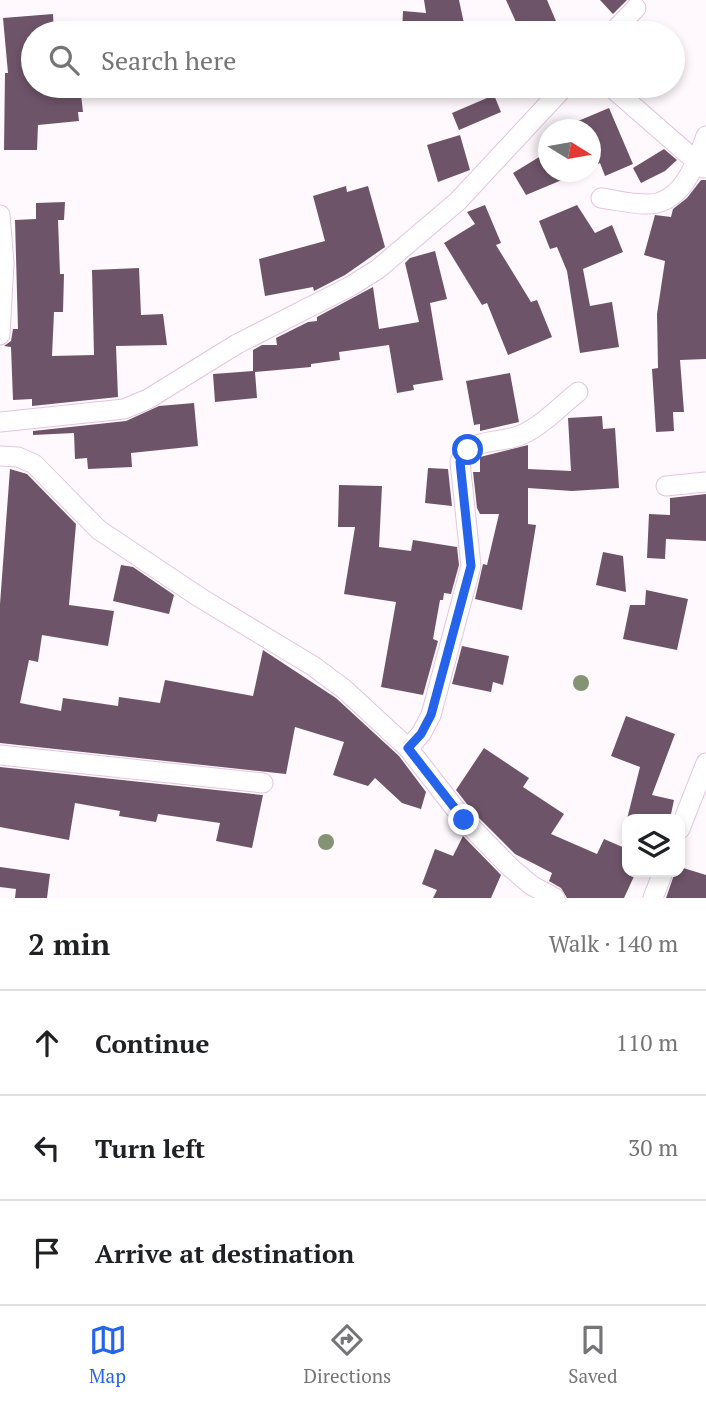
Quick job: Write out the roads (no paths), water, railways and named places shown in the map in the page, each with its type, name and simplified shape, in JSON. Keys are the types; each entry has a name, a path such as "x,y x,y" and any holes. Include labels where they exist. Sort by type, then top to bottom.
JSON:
{"street":[{"path":"624,21 636,8"},
{"path":"0,422 124,410 148,399 237,344 351,286 378,269 458,201 554,98"},
{"path":"624,98 701,166"},
{"path":"601,198 646,205 656,203 680,189 701,166 706,136"},
{"path":"0,215 4,275 0,335"},
{"path":"408,748 421,734 434,705 471,566 461,472 462,456 478,444 521,435 578,391"},
{"path":"0,456 18,457 34,464 99,530 199,597 313,666 344,689 408,748 464,820 531,885 555,898"},
{"path":"666,486 706,482"},
{"path":"0,755 263,783"},
{"path":"685,816 706,763"},
{"path":"653,898 661,877"}]}
